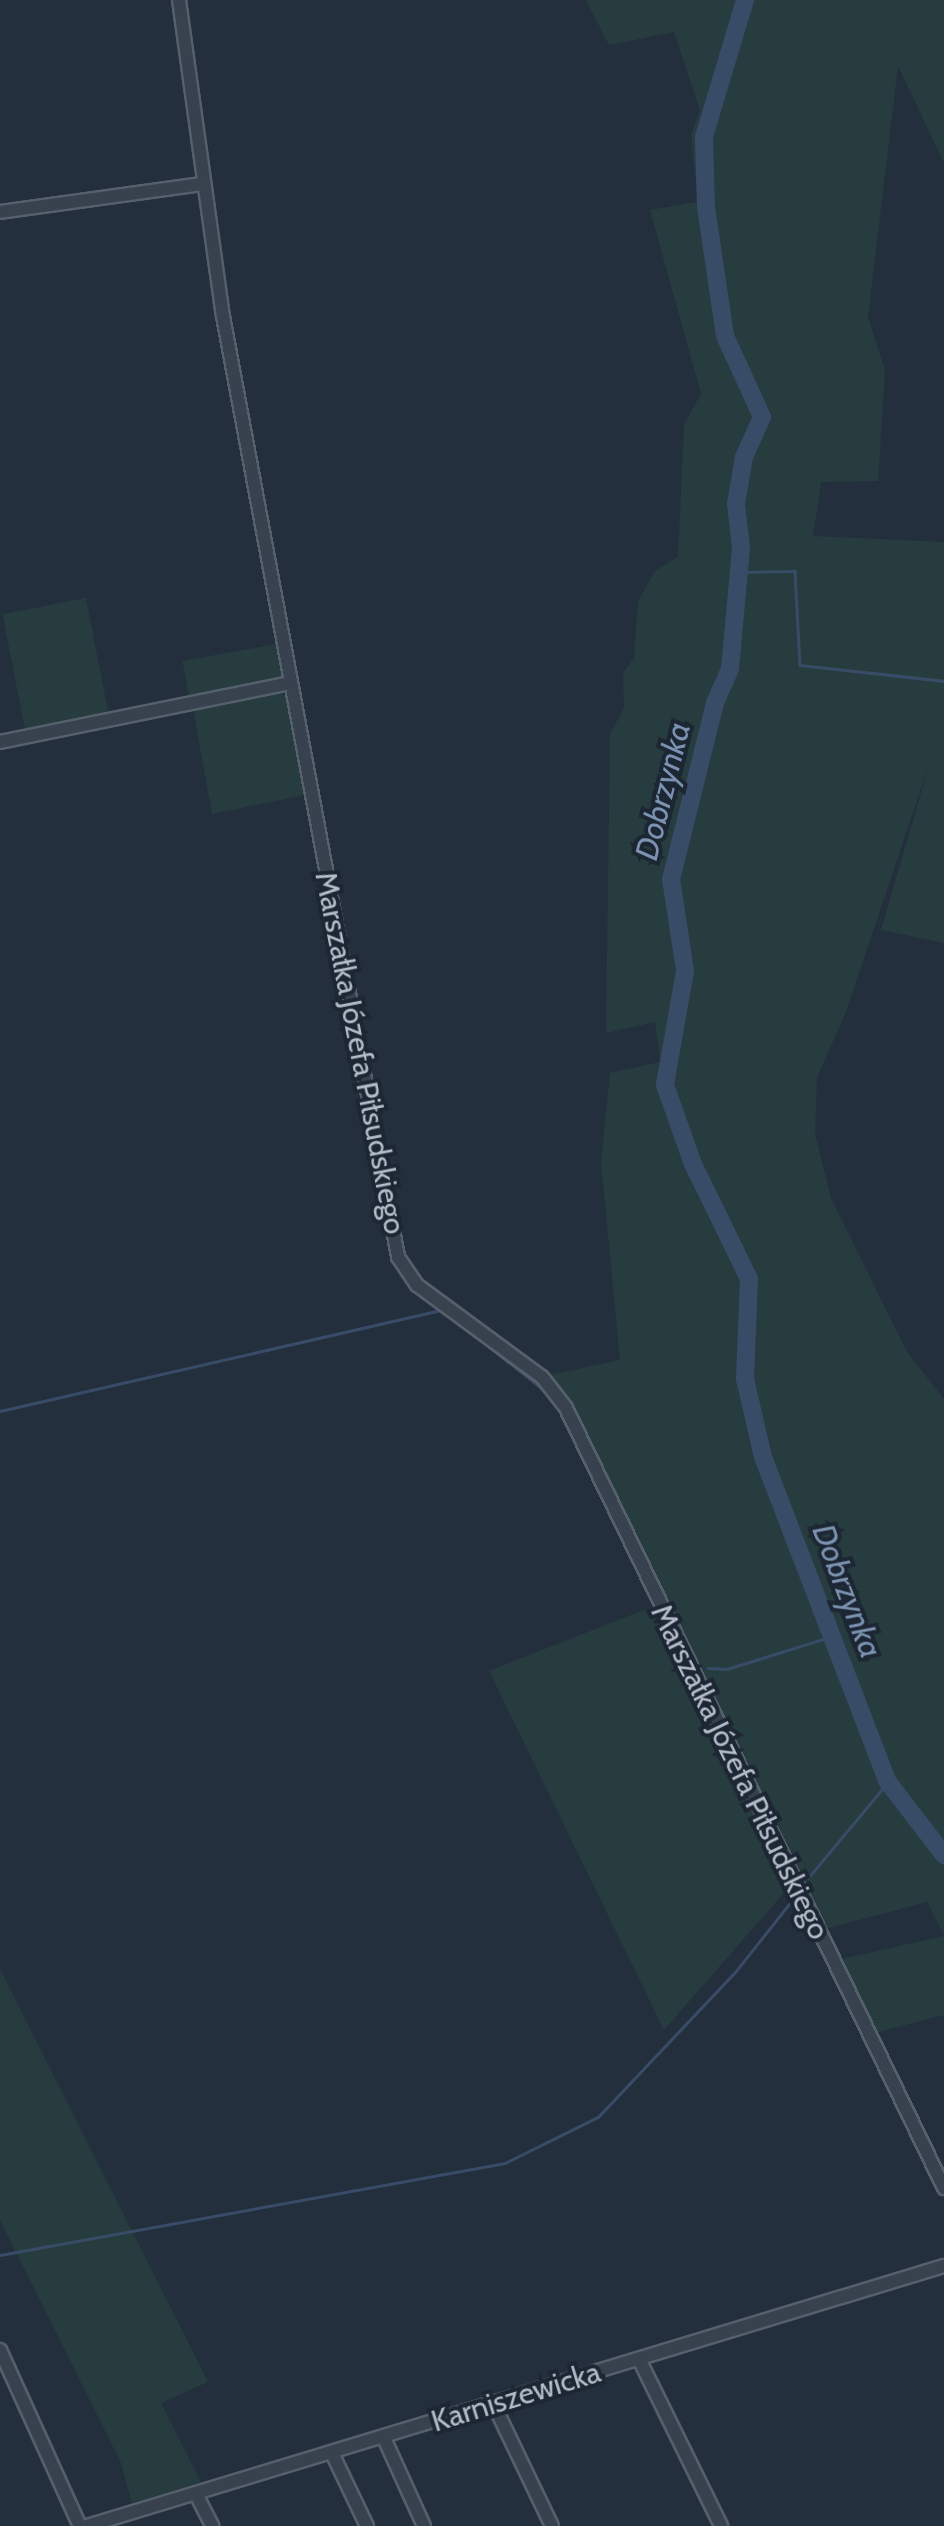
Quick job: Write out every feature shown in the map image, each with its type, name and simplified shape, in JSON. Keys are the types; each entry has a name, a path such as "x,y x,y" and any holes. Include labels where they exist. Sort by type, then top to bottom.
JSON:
{"street":[{"name":"Marszałka Józefa Piłsudskiego","path":"180,0 203,184 398,1256 416,1285 542,1376 566,1408 944,2188"},
{"path":"0,212 203,184"},
{"path":"0,742 292,683"},
{"name":"Karniszewicka","path":"84,2526 944,2266"},
{"path":"0,2350 84,2526"},
{"path":"639,2359 721,2526"},
{"path":"493,2403 552,2526"},
{"path":"384,2438 424,2526"},
{"path":"332,2453 366,2526"},
{"path":"196,2494 212,2526"}],"green space":[{"path":"586,0 944,0 944,163 898,66 868,317 885,370 878,481 821,482 813,536 944,542 944,943 881,930 930,762 846,1012 817,1078 815,1134 831,1198 907,1352 944,1399 944,1935 927,1902 817,1931 566,1408 570,1402 549,1375 620,1360 601,1162 610,1073 660,1062 655,1022 606,1033 610,734 624,708 623,673 634,658 638,601 655,571 678,557 684,424 701,394 650,210 698,202 691,135 700,110 674,32 609,45"},
{"path":"86,598 109,715 25,731 3,614"},
{"path":"277,644 283,679 189,696 182,661"},
{"path":"277,692 288,697 306,795 212,814 193,709"},
{"path":"651,1607 790,1886 664,2030 489,1671"},
{"path":"944,1936 944,2015 867,2035 832,1961"},
{"path":"0,1969 208,2382 161,2403 201,2482 132,2503 121,2463 0,2220"}],"waterway":[{"name":"Dobrzynka","path":"745,0 704,137 706,207 725,336 762,417 744,457 736,504 741,548 730,669 715,703 671,879 685,971 665,1085 693,1164 749,1279 745,1379 763,1457 888,1782 944,1855"},
{"path":"738,572 795,571 800,665 944,681"},
{"path":"0,1411 442,1310"},
{"path":"468,1330 544,1390"},
{"path":"559,1408 597,1486"},
{"path":"646,1587 689,1677"},
{"path":"708,1668 727,1669 833,1636"},
{"path":"808,1878 888,1782"},
{"path":"0,2255 505,2163 598,2117 736,1971 793,1899"}]}
